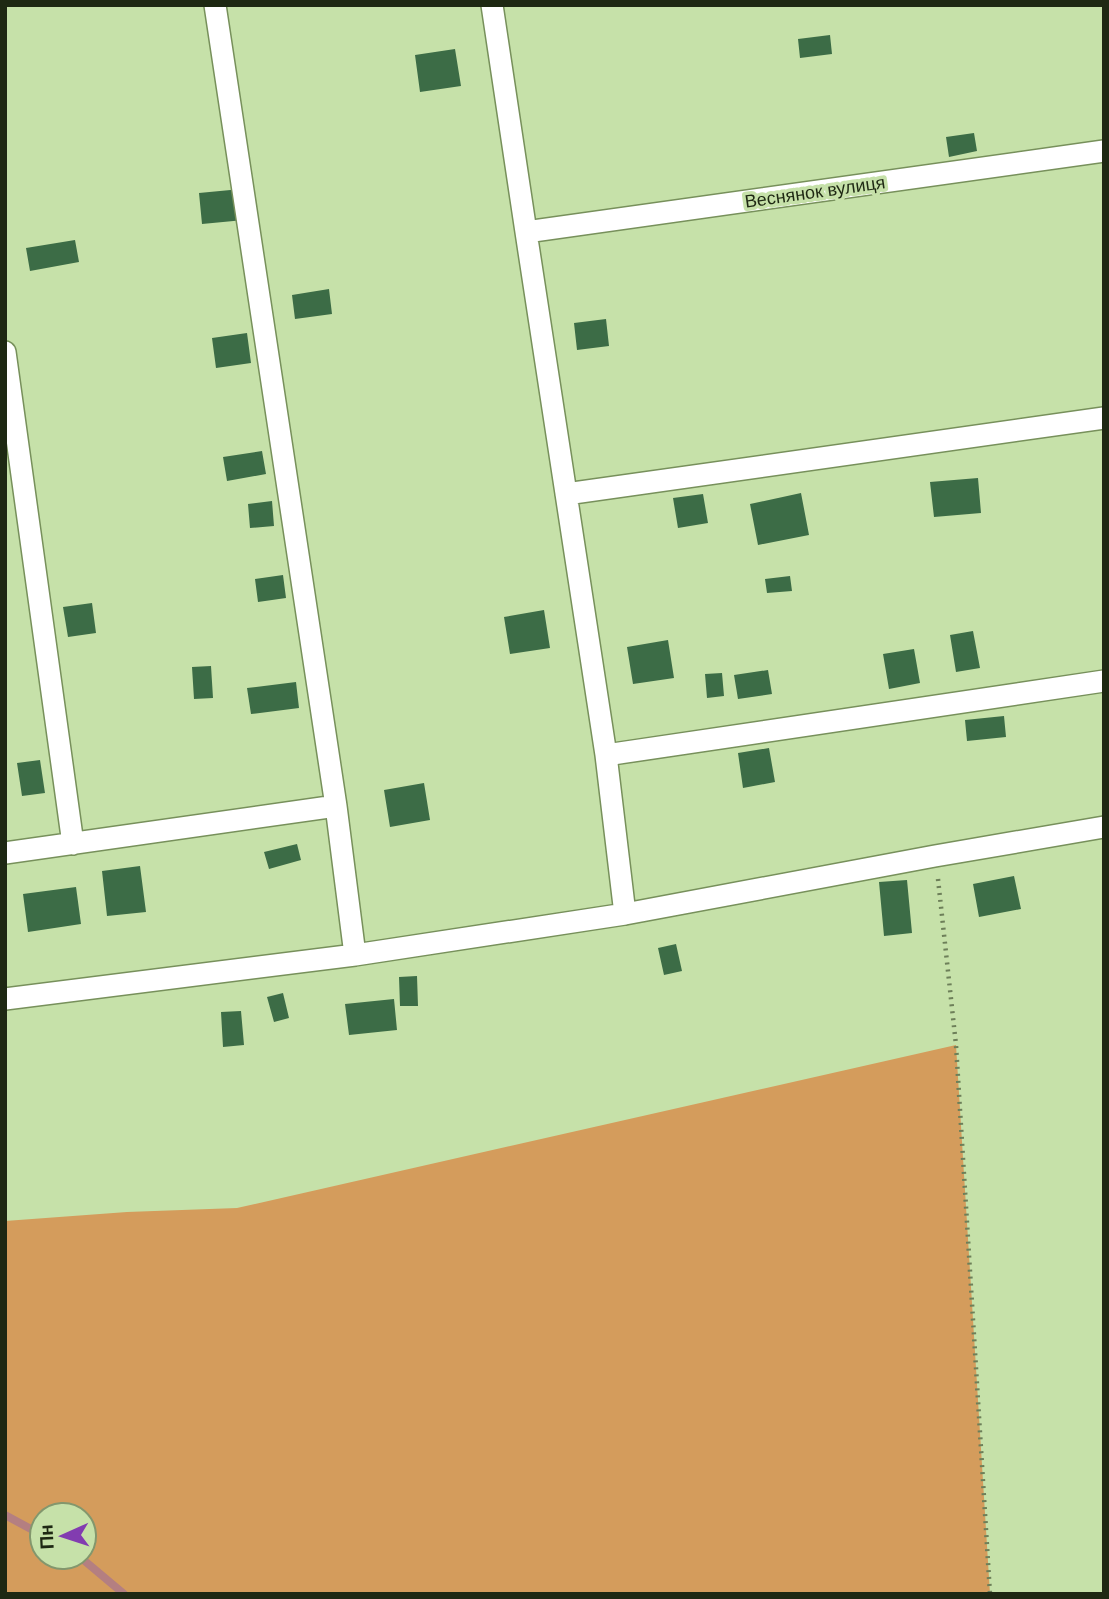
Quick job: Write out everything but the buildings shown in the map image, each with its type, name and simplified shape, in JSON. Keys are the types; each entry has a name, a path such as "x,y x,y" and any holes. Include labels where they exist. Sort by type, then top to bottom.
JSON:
{"street":[{"path":"215,5 336,806 355,955"},
{"path":"492,5 606,755 625,915"},
{"name":"Веснянок вулиця","path":"526,232 1104,151"},
{"path":"5,352 73,844"},
{"path":"566,495 1104,418"},
{"path":"606,755 1104,681"},
{"path":"5,853 336,806"},
{"path":"5,999 355,955 625,915 1104,827"}],"path":[{"path":"936,856 956,1045 990,1594"}],"shaded area":[{"path":"956,1045 990,1594 5,1594 5,1221 127,1212 237,1208"}],"waterway":[{"path":"5,1515 28,1527"},
{"path":"97,1571 124,1594"}]}
